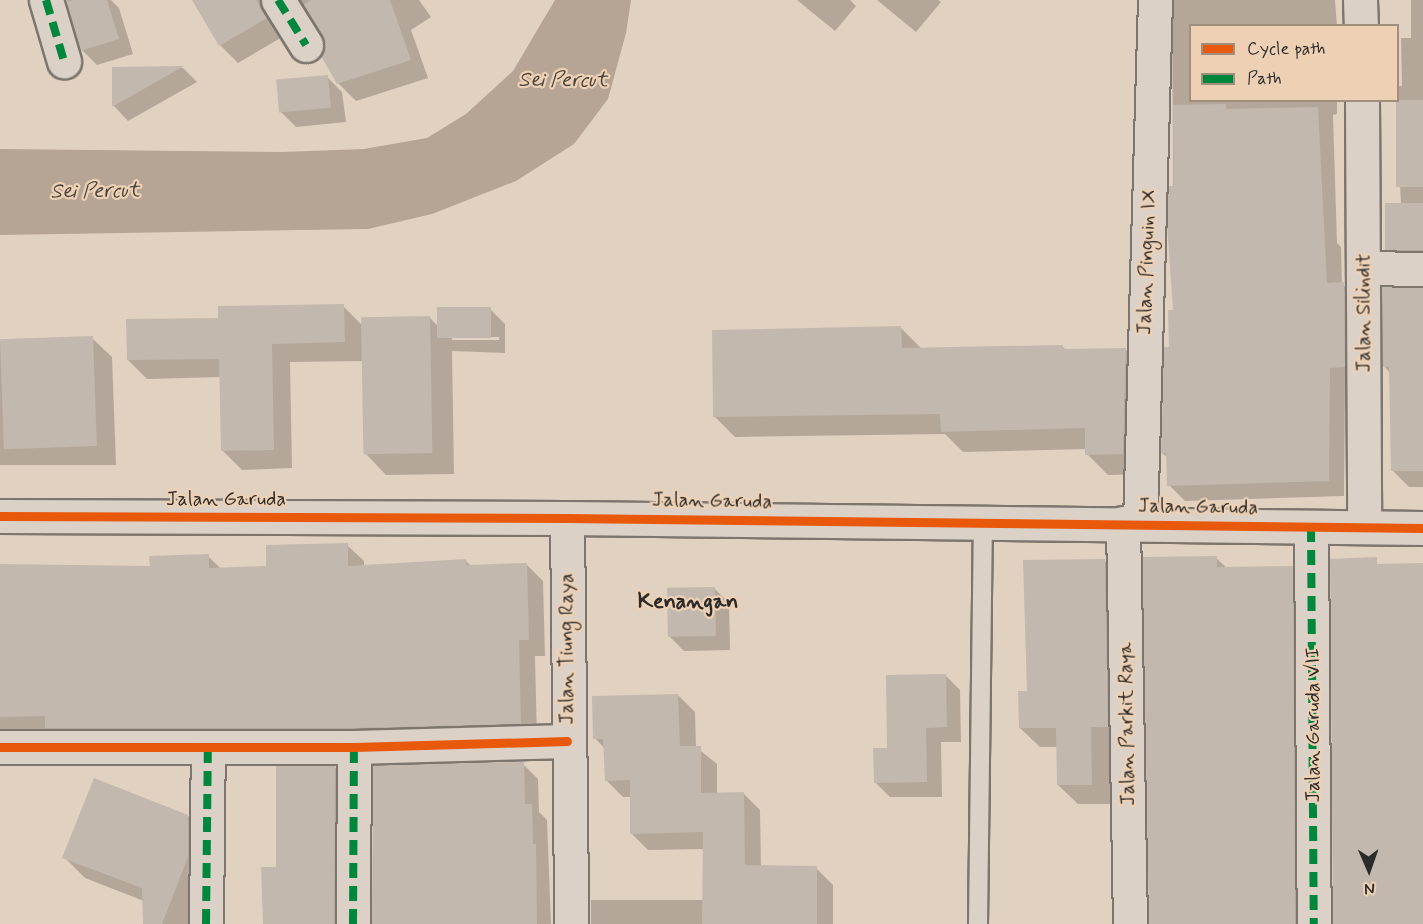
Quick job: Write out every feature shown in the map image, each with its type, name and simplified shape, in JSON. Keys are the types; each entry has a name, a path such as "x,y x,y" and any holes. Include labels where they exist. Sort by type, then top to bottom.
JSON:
{"street":[{"path":"45,0 64,61"},
{"path":"278,0 306,45"},
{"name":"Jalan Pinguin IX","path":"1131,524 1155,0"},
{"path":"1360,0 1361,24"},
{"name":"Jalan Silindit","path":"1362,102 1365,268 1364,525"},
{"path":"1365,268 1423,269"},
{"name":"Jalan Garuda","path":"0,516 567,518 1311,527 1364,525 1423,528"},
{"name":"Jalan Tiung Raya","path":"567,518 567,741 571,924"},
{"name":"Jalan Parkit Raya","path":"1130,924 1131,524"},
{"name":"Jalan Garuda VII","path":"1311,527 1314,924"},
{"path":"0,747 354,747 567,741"},
{"path":"206,924 208,747"},
{"path":"353,924 354,747"}],"lane":[{"path":"978,924 983,522"}],"water":[{"name":"Sei Percut","path":"555,0 631,0 626,33 608,99 574,144 516,181 432,214 368,229 0,235 0,149 282,152 364,149 427,138 466,114 513,71"}],"building":[{"path":"107,0 119,39 80,51 66,2"},
{"path":"192,0 256,0 267,18 219,46"},
{"path":"311,0 390,0 411,60 337,84 321,56 325,45 322,36 303,5"},
{"path":"184,66 112,107 112,67"},
{"path":"328,75 331,108 279,112 276,80"},
{"path":"1423,100 1423,187 1396,187 1396,102"},
{"path":"1226,104 1226,109 1318,107 1327,283 1344,282 1345,367 1330,368 1329,481 1167,486 1166,453 1161,453 1164,347 1169,347 1168,310 1173,310 1167,223 1168,186 1174,186 1173,105"},
{"path":"1385,203 1423,203 1423,250 1385,250"},
{"path":"1382,287 1423,288 1423,471 1391,471 1389,367 1382,367"},
{"path":"344,304 345,342 272,344 274,450 221,451 219,359 127,360 126,319 218,318 218,306"},
{"path":"437,307 491,307 491,338 437,338"},
{"path":"430,316 432,453 363,454 361,317"},
{"path":"901,326 902,348 1063,345 1063,349 1126,348 1123,454 1085,455 1085,428 941,432 940,414 713,417 712,330"},
{"path":"93,336 97,446 4,449 0,339"},
{"path":"348,543 348,566 466,559 466,565 527,563 529,640 519,640 521,724 354,728 45,728 45,716 0,717 0,564 150,566 149,556 209,554 209,568 266,566 266,545"},
{"path":"1217,556 1217,567 1293,566 1295,924 1149,924 1142,557"},
{"path":"1377,557 1377,564 1423,563 1423,924 1333,924 1330,559"},
{"path":"1105,559 1108,727 1091,727 1092,785 1057,785 1056,728 1019,728 1018,691 1027,691 1023,560"},
{"path":"715,587 716,636 668,637 667,588"},
{"path":"946,674 947,727 926,728 927,782 874,783 873,748 887,748 886,675"},
{"path":"678,694 680,746 701,746 701,793 744,792 745,865 817,866 817,924 702,924 703,832 630,834 630,780 605,781 603,739 593,739 592,696"},
{"path":"524,762 525,804 532,804 533,844 536,844 537,924 372,924 373,765"},
{"path":"276,766 335,766 334,924 263,924 261,867 276,867"},
{"path":"94,778 188,815 188,857 162,924 143,924 142,888 62,858"}],"marked path":[{"path":"46,0 64,61"},
{"path":"278,0 306,45"},
{"path":"1311,527 1314,924"},
{"path":"206,924 208,747"},
{"path":"353,924 354,747"}],"cycle path":[{"path":"0,516 567,518 1423,528"},
{"path":"0,747 354,747 567,741"}],"district":[{"name":"Kenangan","path":"688,603"}]}
